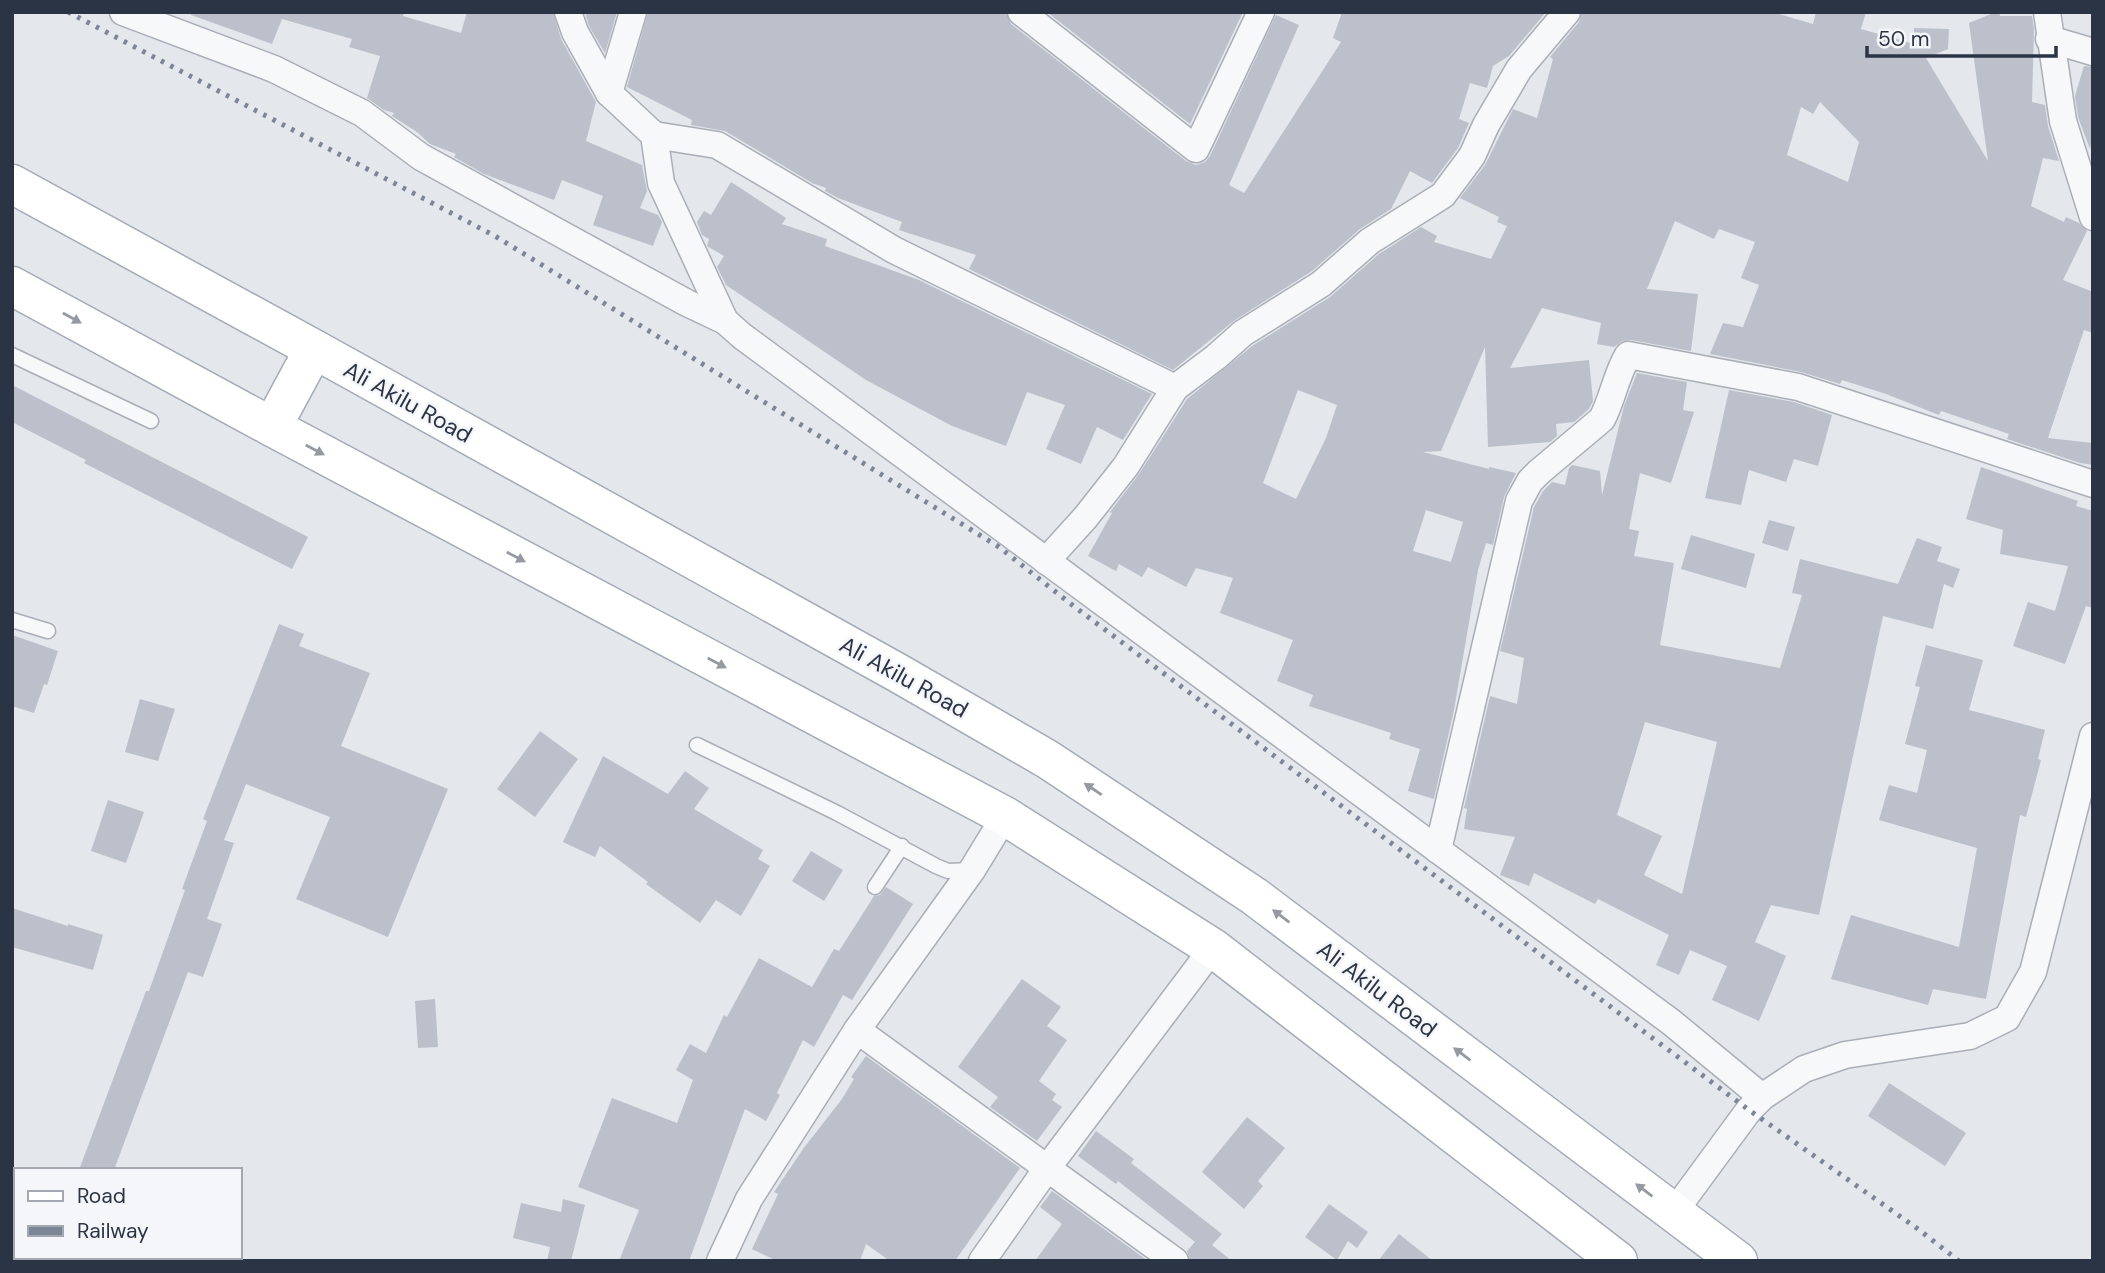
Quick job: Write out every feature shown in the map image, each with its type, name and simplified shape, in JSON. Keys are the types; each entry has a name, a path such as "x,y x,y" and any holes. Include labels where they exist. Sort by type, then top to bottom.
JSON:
{"main road":[{"name":"Ali Akilu Road","path":"12,184 898,673 1047,759 1254,896 1738,1261"},
{"path":"12,286 1005,816 1213,948 1618,1261"},
{"path":"272,427 314,349"}],"street":[{"path":"123,12 274,69 362,113 421,157 687,303 725,321 1671,1021 1762,1097"},
{"path":"568,12 575,32 610,93 654,135 717,145 894,250 1175,388"},
{"path":"610,93 634,12"},
{"path":"1021,12 1196,149 1261,12"},
{"path":"1046,561 1085,518 1126,466 1175,388 1216,357 1243,332 1321,284 1370,241 1443,195 1472,156 1486,125 1519,69 1567,12"},
{"path":"2047,19 2093,52"},
{"path":"2047,19 2063,121 2093,217"},
{"path":"654,135 661,184 725,321"},
{"path":"1438,850 1519,501 1530,481 1539,472 1602,419 1608,408 1618,371 1628,355 1798,387 2093,484"},
{"path":"1674,1212 1749,1111 1762,1097 1804,1069 1845,1055 1970,1036 2007,1018 2033,972 2093,736"},
{"path":"720,1261 749,1199 857,1030 972,870 1005,816"},
{"path":"982,1261 1048,1167 1213,948"},
{"path":"857,1030 1175,1261"}],"lane":[{"path":"12,355 151,421"},
{"path":"12,620 48,631"},
{"path":"696,745 902,846 936,866 948,871 972,870"},
{"path":"875,887 902,846"}],"building":[{"path":"192,12 404,12 403,16 461,33 467,12 553,12 561,39 596,102 586,141 642,165 647,191 640,208 658,215 662,222 653,246 593,225 603,196 562,180 554,200 484,174 454,157 456,154 430,144 392,116 394,113 384,110 367,98 380,56 349,47 352,39 282,19 272,44 191,15"},
{"path":"585,12 617,12 605,53 589,26"},
{"path":"648,12 1006,12 1011,24 1186,161 1196,165 1205,162 1210,156 1276,15 1299,25 1229,185 1244,193 1341,42 1333,38 1342,12 1546,12 1509,56 1493,66 1487,88 1470,83 1459,119 1469,123 1458,148 1432,183 1410,171 1391,209 1360,229 1312,271 1235,320 1173,370 969,269 976,255 899,230 902,222 838,198 825,191 826,188 812,183 725,131 691,125 692,120 627,87"},
{"path":"1047,12 1243,12 1190,124"},
{"path":"1582,12 1772,12 1813,24 1816,12 1866,12 1861,29 1914,44 1914,28 1949,29 1948,49 1926,58 1988,161 1969,23 1996,12 1999,12 2000,16 2032,16 2032,102 2045,105 2048,126 2059,161 2043,158 2031,206 2064,222 2066,217 2079,223 2087,231 2063,280 2093,292 2093,333 2084,330 2048,438 2093,443 2093,465 2007,439 2009,434 1941,411 1939,415 1842,380 1840,384 1801,372 1710,354 1723,323 1743,327 1759,285 1741,278 1755,242 1719,229 1714,239 1675,221 1647,289 1698,294 1691,351 1631,340 1622,341 1614,347 1597,344 1601,323 1542,308 1510,368 1589,360 1593,401 1589,409 1574,422 1556,424 1557,436 1550,442 1488,447 1485,347 1441,451 1423,452 1516,473 1504,497 1493,545 1486,543 1478,570 1454,710 1434,799 1408,791 1420,749 1389,739 1391,733 1309,706 1313,695 1277,681 1293,640 1220,613 1233,578 1196,568 1186,587 1148,567 1142,577 1119,564 1116,571 1088,556 1112,513 1110,512 1139,474 1187,399 1252,346 1330,297 1379,254 1421,227 1437,236 1434,242 1491,259 1507,226 1497,222 1499,217 1460,198 1485,165 1513,109 1537,118 1553,59 1550,57 1579,22","holes":["1820,102 1859,142 1848,182 1787,155 1801,107 1813,114","1298,390 1337,405 1326,438 1296,499 1263,483","1426,510 1463,522 1451,562 1413,551"]},
{"path":"2084,66 2093,67 2093,134 2090,149 2078,117 2075,96"},
{"path":"731,182 786,218 782,224 827,239 825,246 919,280 1152,394 1123,440 1097,427 1081,464 1046,449 1065,405 1027,392 1006,446 952,426 866,380 726,285 717,267 724,256 707,246 709,239 702,235 697,222 704,211 711,215"},
{"path":"1637,373 1687,382 1683,410 1694,412 1671,483 1640,473 1629,529 1639,531 1634,556 1674,563 1660,645 1780,668 1802,595 1792,593 1800,559 1898,584 1917,538 1942,547 1937,561 1960,569 1953,588 1944,584 1933,629 1883,616 1819,915 1771,905 1755,942 1786,956 1759,1021 1712,1000 1727,966 1690,950 1679,975 1656,965 1669,935 1598,899 1595,904 1534,873 1529,886 1500,875 1515,837 1464,829 1467,809 1464,808 1490,696 1517,704 1524,658 1500,651 1534,507 1552,482 1565,485 1572,465 1600,471 1602,495 1624,406","holes":["1645,722 1717,742 1682,894 1644,875 1662,836 1617,815"]},
{"path":"12,385 308,537 292,569 84,463 86,460 12,422"},
{"path":"1729,390 1794,402 1832,415 1818,466 1794,459 1786,482 1749,470 1741,505 1705,498"},
{"path":"1981,467 2078,501 2076,506 2093,511 2093,608 2086,606 2065,664 2013,646 2028,602 2055,611 2068,566 2000,554 2003,530 1966,519"},
{"path":"1769,520 1795,527 1788,551 1762,543"},
{"path":"1691,535 1755,554 1746,588 1681,569"},
{"path":"279,624 304,634 299,646 370,673 341,746 448,789 388,937 296,899 330,817 246,784 224,840 234,843 207,919 222,924 203,977 188,972 115,1168 80,1168 185,890 182,889 207,821 203,819"},
{"path":"12,635 58,651 34,713 12,706"},
{"path":"1926,645 1983,660 1969,710 2045,730 2038,759 2041,760 2026,817 2020,815 1986,999 1933,989 1928,1005 1831,979 1851,915 1959,947 1977,848 1879,820 1889,785 1917,793 1927,750 1905,744 1920,687 1915,686"},
{"path":"140,699 175,709 158,761 125,752"},
{"path":"540,731 578,759 535,817 497,789"},
{"path":"603,756 668,794 685,771 709,788 694,809 763,850 758,859 770,866 741,916 716,900 700,923 600,846 595,857 563,842"},
{"path":"108,800 144,812 126,863 91,851"},
{"path":"811,851 843,870 824,901 792,881"},
{"path":"886,887 913,904 852,1000 843,995 814,1047 803,1040 766,1121 745,1109 689,1261 619,1261 639,1210 578,1187 612,1098 677,1123 693,1080 676,1070 690,1044 706,1053 724,1015 727,1017 759,958 812,987 834,949 839,951 874,896 880,895"},
{"path":"12,908 103,935 93,970 12,947"},
{"path":"1022,979 1061,1007 1047,1026 1067,1040 1039,1081 1056,1094 1052,1100 1062,1107 1037,1141 990,1107 998,1097 958,1067"},
{"path":"435,999 438,1047 418,1048 415,1001"},
{"path":"866,1056 1020,1168 955,1261 890,1261 866,1244 860,1261 777,1261 752,1249 778,1194 774,1192 842,1099 854,1079 851,1077"},
{"path":"1889,1083 1966,1133 1945,1166 1868,1116"},
{"path":"1247,1117 1285,1148 1258,1181 1263,1186 1244,1209 1202,1172"},
{"path":"1096,1131 1134,1159 1131,1163 1222,1234 1212,1245 1232,1261 1190,1261 1187,1251 1195,1242 1118,1181 1116,1184 1078,1156"},
{"path":"1052,1191 1148,1261 1035,1261 1062,1224 1040,1207"},
{"path":"563,1199 585,1205 571,1261 547,1261 550,1247 513,1238 521,1203 561,1212"},
{"path":"1329,1204 1368,1232 1357,1248 1348,1241 1337,1260 1305,1237"},
{"path":"1399,1234 1433,1261 1378,1261"}],"railway":[{"path":"68,12 495,236 999,547 1076,608 1749,1110 1959,1261"}]}
